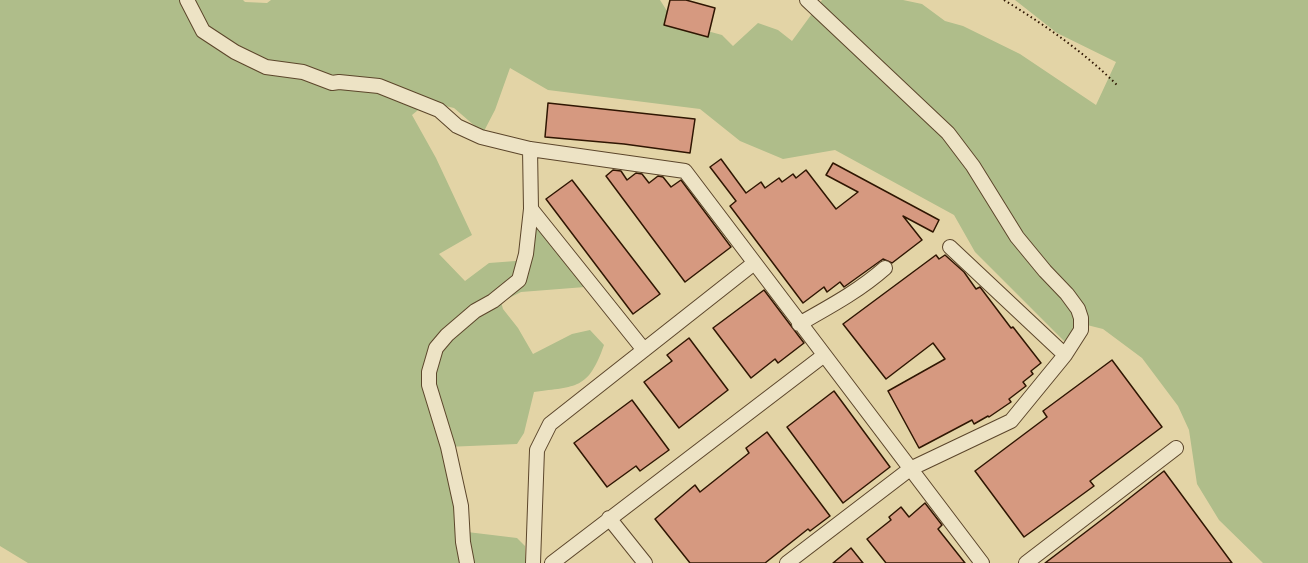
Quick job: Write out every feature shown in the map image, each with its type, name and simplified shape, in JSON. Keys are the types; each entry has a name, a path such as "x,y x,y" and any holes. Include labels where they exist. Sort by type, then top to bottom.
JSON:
{"street":[{"path":"188,0 203,31 235,52 266,67 303,72 332,83 379,86 439,110 457,126 468,132 530,149 685,171 753,264 982,563"},
{"path":"787,563 910,469 1011,421 1065,355 1081,330 1078,309 1017,237 973,166 948,133 807,0"},
{"path":"467,563 461,506 448,447 429,385 429,372 436,348 447,335 475,311 493,301 519,280 526,254 531,209 530,149"},
{"path":"531,209 644,351"},
{"path":"950,247 1065,355"},
{"path":"533,563 537,450 550,424 753,264"},
{"path":"799,324 848,297 885,268"},
{"path":"534,547 555,561 823,356"},
{"path":"1026,563 1176,448"},
{"path":"609,518 645,563"}],"path":[{"path":"1004,0 1058,35 1100,68 1118,86"}],"green space":[{"path":"0,0 243,0 267,3 271,0 660,0 669,14 689,26 722,35 733,46 758,23 778,30 792,41 822,0 903,0 922,4 945,21 963,26 1020,54 1096,105 1116,62 1057,33 1015,0 1308,0 1308,563 1263,563 1219,520 1197,484 1189,430 1178,406 1142,358 1103,329 1079,323 1066,343 975,252 954,215 835,150 783,159 740,141 700,109 548,90 510,68 495,110 483,133 454,108 428,102 412,115 436,158 472,235 439,254 465,281 489,263 529,260 534,218 585,287 521,292 501,302 503,309 518,328 533,354 572,334 590,330 604,345 592,370 579,383 534,392 524,433 517,444 446,447 459,531 517,538 525,546 525,563 28,563 0,546"}],"building":[{"path":"670,0 686,0 715,8 708,37 664,25"},
{"path":"548,103 695,119 690,153 545,137"},
{"path":"721,159 746,193 761,182 765,188 779,178 782,182 793,174 796,178 806,170 836,209 858,192 826,175 833,163 939,220 933,232 903,216 922,240 892,263 883,259 844,287 840,282 827,292 824,287 803,303 730,206 736,201 710,167"},
{"path":"613,170 621,171 627,180 636,173 642,174 649,183 658,176 663,177 671,187 681,180 731,247 685,282 606,176"},
{"path":"572,180 660,294 633,314 546,199"},
{"path":"936,255 939,259 945,255 964,272 976,289 980,287 1041,363 1023,382 1026,386 1009,399 1011,402 989,417 974,424 972,420 919,448 888,391 945,359 933,343 886,379 843,324"},
{"path":"764,290 804,343 778,363 775,359 751,378 713,328"},
{"path":"689,338 728,390 679,428 644,382 672,361 667,355"},
{"path":"1112,360 1162,427 1090,481 1094,486 1024,537 975,471 1047,417 1043,411"},
{"path":"834,391 890,467 843,503 787,427"},
{"path":"632,400 669,450 640,471 636,466 607,487 574,443"},
{"path":"767,432 830,516 810,531 808,529 765,563 690,563 655,519 695,485 700,492 749,453 746,448"},
{"path":"1164,471 1232,563 1045,563 1108,515"},
{"path":"925,503 942,525 938,529 965,563 886,563 867,539 891,520 889,517 901,507 909,517"},
{"path":"851,548 863,563 833,563"}]}
